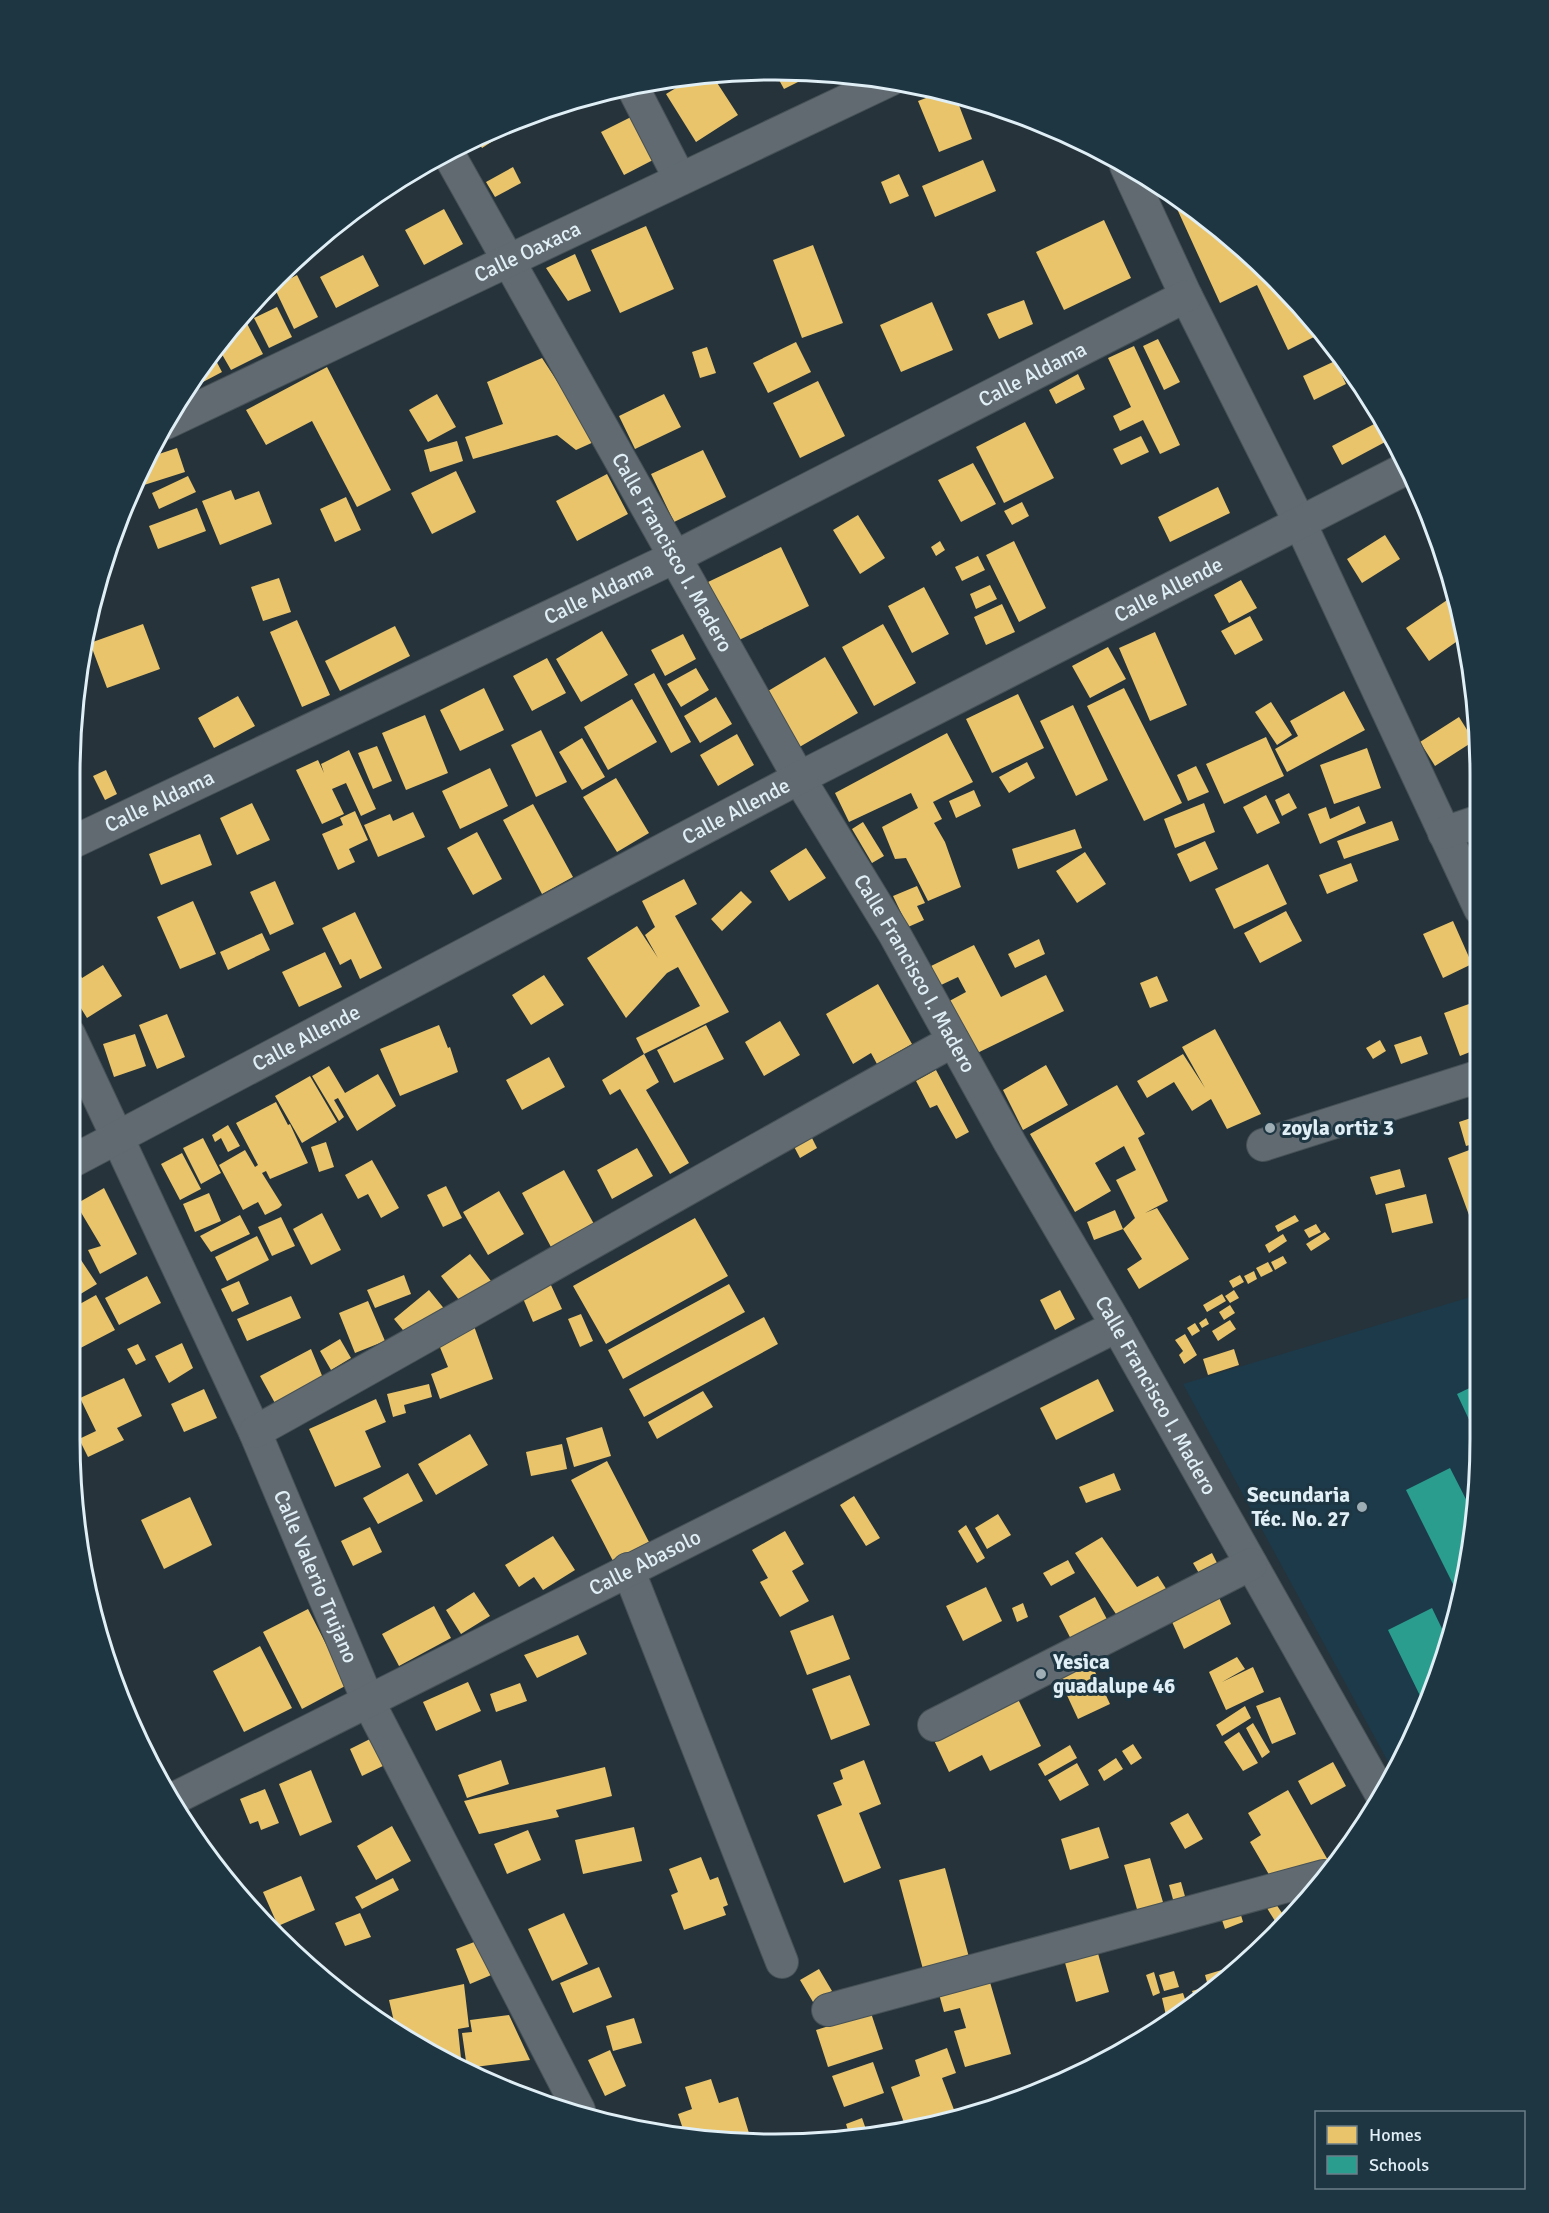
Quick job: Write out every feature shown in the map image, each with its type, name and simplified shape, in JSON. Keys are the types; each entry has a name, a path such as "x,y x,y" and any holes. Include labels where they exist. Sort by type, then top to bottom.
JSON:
{"street":[{"name":"Calle Oaxaca","path":"179,417 875,87"},
{"path":"636,94 680,179"},
{"name":"Calle Francisco I. Madero","path":"452,159 799,778 895,935 1376,1786"},
{"path":"1132,179 1186,296 1301,525 1470,888"},
{"name":"Calle Aldama","path":"80,839 675,557 1186,296"},
{"name":"Calle Allende","path":"80,1157 799,778 1301,525 1400,472"},
{"path":"1444,833 1470,824"},
{"path":"255,1432 460,1318 726,1165 953,1041"},
{"name":"Calle Valerio Trujano","path":"80,1057 255,1432 368,1701 576,2104"},
{"path":"1263,1145 1470,1079"},
{"name":"Calle Abasolo","path":"179,1796 1117,1326"},
{"path":"934,1725 1251,1564"},
{"path":"628,1569 782,1962"},
{"path":"828,2010 1312,1879"}],"shaded area":[{"name":"Secundaria Téc. No. 27","path":"1470,1297 1470,1438 1464,1529 1446,1618 1433,1662 1417,1704 1389,1763 1183,1384"}],"building: Homes":[{"path":"779,80 801,81 784,89"},
{"path":"717,82 738,115 696,142 666,94 680,86"},
{"path":"928,97 959,104 972,139 939,152 918,101"},
{"path":"631,117 653,160 624,175 601,132"},
{"path":"502,135 482,148 480,145"},
{"path":"983,160 996,191 935,217 922,186"},
{"path":"513,167 521,183 495,197 486,182"},
{"path":"899,174 909,196 890,204 881,182"},
{"path":"1177,208 1233,252 1266,283 1314,337 1288,350 1257,285 1220,303"},
{"path":"444,209 463,244 424,265 405,230"},
{"path":"1104,220 1131,278 1064,310 1036,252"},
{"path":"646,226 674,289 620,313 591,250"},
{"path":"813,245 843,323 802,338 773,260"},
{"path":"575,254 591,291 568,301 546,268"},
{"path":"363,255 379,286 336,308 320,277"},
{"path":"297,275 318,317 294,329 276,291 285,281"},
{"path":"1024,300 1033,324 999,339 987,314"},
{"path":"932,302 953,350 901,372 880,325"},
{"path":"277,307 292,337 269,348 254,318"},
{"path":"247,323 263,354 231,370 221,353"},
{"path":"1158,339 1180,382 1164,390 1143,346"},
{"path":"796,342 811,372 768,393 753,363"},
{"path":"1134,346 1180,445 1160,454 1143,420 1120,431 1113,416 1131,407 1108,358"},
{"path":"707,347 716,373 700,378 692,352"},
{"path":"542,358 596,441 576,450 557,435 473,459 465,437 503,424 487,382"},
{"path":"216,361 222,372 202,381"},
{"path":"1334,362 1346,384 1314,400 1303,376"},
{"path":"327,367 391,490 357,507 312,421 266,445 246,410"},
{"path":"1078,374 1085,389 1056,404 1049,390"},
{"path":"818,381 845,436 800,458 773,403"},
{"path":"437,394 456,427 428,442 409,410"},
{"path":"664,394 681,427 635,449 619,416"},
{"path":"1025,422 1054,478 1004,503 976,447"},
{"path":"1374,424 1384,442 1342,465 1332,446"},
{"path":"1141,436 1149,452 1121,465 1113,449"},
{"path":"457,441 463,461 430,472 424,450"},
{"path":"177,448 185,472 144,485 151,467 158,454"},
{"path":"703,450 726,497 674,522 651,474"},
{"path":"973,463 996,504 961,522 938,480"},
{"path":"456,471 476,512 432,534 411,493"},
{"path":"607,474 628,514 577,541 556,501"},
{"path":"188,476 196,492 159,509 152,493"},
{"path":"1218,487 1230,513 1170,542 1158,517"},
{"path":"231,490 235,500 259,491 272,524 220,545 202,501"},
{"path":"346,497 361,530 335,542 320,509"},
{"path":"1022,502 1029,516 1012,525 1004,511"},
{"path":"197,508 206,531 158,549 149,526"},
{"path":"858,515 885,558 860,574 833,530"},
{"path":"1385,535 1400,559 1362,583 1347,559"},
{"path":"940,541 945,550 936,556 931,547"},
{"path":"1014,541 1046,608 1019,622 986,555"},
{"path":"781,547 809,606 737,641 708,582"},
{"path":"978,556 985,570 962,581 955,567"},
{"path":"279,578 291,612 263,621 251,587"},
{"path":"1241,580 1257,608 1229,623 1214,595"},
{"path":"990,585 997,599 976,609 970,594"},
{"path":"924,587 949,634 912,653 888,606"},
{"path":"1447,600 1456,642 1429,661 1406,628"},
{"path":"1002,604 1015,632 986,645 974,617"},
{"path":"1250,616 1263,640 1235,655 1221,631"},
{"path":"297,620 330,695 302,707 270,632"},
{"path":"143,624 160,669 107,688 92,647 92,642"},
{"path":"883,624 916,683 874,706 842,647"},
{"path":"395,626 410,656 340,691 325,661"},
{"path":"602,631 628,675 581,702 556,659"},
{"path":"1155,632 1187,705 1150,721 1119,648"},
{"path":"683,634 696,659 665,676 651,650"},
{"path":"1108,647 1126,679 1090,698 1072,666"},
{"path":"825,657 858,713 796,749 763,694"},
{"path":"547,658 566,693 532,711 513,676"},
{"path":"696,668 709,690 681,707 667,684"},
{"path":"654,673 691,742 671,753 634,684"},
{"path":"484,688 504,730 460,751 440,710"},
{"path":"1124,688 1182,803 1144,821 1087,706"},
{"path":"1344,691 1365,730 1287,772 1275,749 1298,736 1290,721"},
{"path":"1018,694 1044,748 992,773 966,719"},
{"path":"238,696 255,726 214,748 198,718"},
{"path":"716,697 732,724 700,743 684,716"},
{"path":"632,699 657,742 608,770 584,727"},
{"path":"1271,702 1292,735 1277,745 1255,712"},
{"path":"1073,705 1108,780 1076,796 1040,721"},
{"path":"425,715 448,773 406,790 382,733"},
{"path":"1459,717 1468,732 1469,744 1435,766 1420,742"},
{"path":"541,730 567,782 536,797 511,745"},
{"path":"947,733 973,782 933,802 942,819 934,823 945,842 961,887 928,901 906,858 895,859 882,827 918,808 911,793 849,822 835,793"},
{"path":"737,734 754,765 718,786 700,755"},
{"path":"1266,737 1284,776 1224,804 1206,764"},
{"path":"582,738 605,777 582,790 559,752"},
{"path":"377,746 392,781 373,789 358,753"},
{"path":"1367,748 1381,788 1334,804 1320,765"},
{"path":"349,750 376,809 361,816 346,783 332,789 344,814 322,824 296,770 318,760 324,773 321,764"},
{"path":"1027,762 1035,778 1009,793 999,777"},
{"path":"1196,766 1209,792 1188,801 1177,775"},
{"path":"490,768 508,806 460,829 442,791"},
{"path":"106,770 117,794 105,800 93,776"},
{"path":"616,778 649,833 617,852 583,797"},
{"path":"974,790 981,806 956,818 949,801"},
{"path":"1289,793 1297,808 1282,816 1275,800"},
{"path":"1266,795 1280,823 1257,834 1243,807"},
{"path":"252,803 270,840 237,855 220,818"},
{"path":"1204,803 1215,832 1175,848 1164,819"},
{"path":"533,804 573,877 542,894 503,820"},
{"path":"1359,806 1366,823 1320,844 1308,814 1326,807 1330,819"},
{"path":"355,811 368,840 349,849 355,862 338,870 322,834 343,825 340,818"},
{"path":"413,812 425,837 378,857 364,825 390,814 393,821"},
{"path":"1392,821 1399,840 1344,859 1337,841"},
{"path":"863,822 884,856 872,863 852,829"},
{"path":"1075,829 1082,848 1018,869 1012,849"},
{"path":"477,832 502,879 473,895 447,848"},
{"path":"200,834 212,865 161,885 149,854"},
{"path":"1205,841 1218,869 1190,882 1177,854"},
{"path":"806,848 826,878 789,901 770,871"},
{"path":"1085,852 1106,884 1077,903 1056,871"},
{"path":"1351,863 1358,881 1327,894 1319,875"},
{"path":"1268,864 1287,904 1234,929 1215,889"},
{"path":"684,879 697,904 675,916 729,1012 644,1054 636,1038 700,1006 678,967 667,973 626,1018 587,958 637,926 658,958 645,935 655,927 642,901"},
{"path":"275,881 294,924 270,935 250,892"},
{"path":"917,886 925,903 917,906 924,920 908,927 893,896"},
{"path":"741,891 752,902 722,931 711,919"},
{"path":"193,901 216,954 180,969 157,917"},
{"path":"1286,911 1302,941 1260,963 1244,933"},
{"path":"355,912 382,968 360,979 351,959 340,965 322,928"},
{"path":"1453,921 1470,959 1470,965 1443,978 1423,934"},
{"path":"262,933 270,950 228,970 220,952"},
{"path":"1039,939 1045,954 1015,968 1008,954"},
{"path":"974,945 1001,997 1046,975 1064,1011 969,1057 942,1005 966,992 958,977 941,985 931,966"},
{"path":"325,952 342,987 299,1007 282,972"},
{"path":"103,965 122,996 87,1018 80,1007 80,975 82,978"},
{"path":"544,975 564,1005 531,1025 512,995"},
{"path":"1157,976 1168,1001 1150,1008 1140,983"},
{"path":"878,984 912,1044 877,1064 871,1053 853,1064 826,1014"},
{"path":"1470,1004 1470,1052 1460,1056 1444,1013"},
{"path":"167,1014 185,1057 157,1069 139,1025"},
{"path":"780,1021 800,1055 764,1076 745,1042"},
{"path":"439,1025 448,1048 450,1047 458,1072 400,1096 380,1049"},
{"path":"706,1025 724,1059 674,1083 657,1050"},
{"path":"1215,1029 1261,1114 1227,1129 1211,1099 1192,1111 1174,1082 1147,1098 1137,1081 1183,1054 1205,1088 1182,1047"},
{"path":"135,1034 146,1066 114,1077 103,1044"},
{"path":"1421,1036 1428,1054 1401,1064 1394,1045"},
{"path":"1380,1040 1386,1051 1373,1059 1366,1048"},
{"path":"644,1054 659,1082 646,1090 689,1163 670,1174 620,1089 610,1095 602,1080"},
{"path":"549,1057 565,1087 522,1110 506,1080"},
{"path":"1046,1065 1068,1105 1023,1130 1003,1090"},
{"path":"329,1066 345,1093 378,1074 396,1106 357,1131 338,1098 334,1100 344,1117 339,1121 312,1076"},
{"path":"936,1070 969,1132 956,1139 937,1105 930,1108 916,1081"},
{"path":"310,1076 337,1122 302,1143 275,1096"},
{"path":"1117,1085 1145,1134 1138,1138 1168,1201 1145,1213 1157,1208 1189,1259 1139,1289 1127,1269 1142,1259 1123,1229 1135,1218 1116,1180 1136,1170 1124,1146 1095,1163 1111,1191 1075,1212 1030,1134"},
{"path":"276,1102 288,1125 290,1124 308,1163 270,1179 266,1171 262,1173 282,1205 265,1215 258,1202 243,1210 219,1165 245,1150 255,1167 258,1165 236,1123"},
{"path":"1470,1118 1470,1145 1466,1146 1459,1122"},
{"path":"228,1125 240,1146 228,1152 221,1138 215,1142 212,1135"},
{"path":"808,1130 817,1148 800,1158 790,1139"},
{"path":"203,1138 221,1173 201,1184 183,1148"},
{"path":"326,1142 334,1167 319,1172 311,1147"},
{"path":"637,1148 653,1176 612,1199 597,1170"},
{"path":"1470,1150 1470,1215 1469,1215 1448,1158"},
{"path":"182,1153 201,1189 180,1200 161,1164"},
{"path":"372,1160 399,1208 381,1218 368,1194 358,1199 345,1175"},
{"path":"1400,1169 1405,1187 1376,1195 1370,1177"},
{"path":"564,1170 594,1224 551,1247 522,1193"},
{"path":"446,1186 462,1218 443,1227 427,1195"},
{"path":"104,1188 137,1254 100,1274 88,1250 101,1246 80,1211 80,1202"},
{"path":"499,1191 524,1234 488,1255 463,1212"},
{"path":"209,1193 221,1221 195,1232 183,1204"},
{"path":"1426,1194 1433,1223 1392,1233 1385,1204"},
{"path":"1115,1210 1123,1229 1094,1240 1087,1222"},
{"path":"322,1213 341,1250 311,1265 293,1229"},
{"path":"240,1215 250,1234 211,1252 200,1236"},
{"path":"1295,1215 1299,1221 1278,1232 1275,1226"},
{"path":"281,1217 295,1246 272,1256 258,1227"},
{"path":"695,1218 728,1276 606,1344 573,1286"},
{"path":"1316,1224 1321,1232 1309,1238 1304,1230"},
{"path":"1325,1232 1330,1239 1311,1251 1306,1244"},
{"path":"1283,1234 1287,1241 1269,1253 1265,1245"},
{"path":"257,1236 269,1260 227,1281 215,1257"},
{"path":"470,1254 491,1281 462,1304 441,1276"},
{"path":"1283,1256 1287,1263 1275,1270 1271,1262"},
{"path":"80,1258 97,1284 80,1294"},
{"path":"1268,1262 1273,1271 1261,1277 1256,1268"},
{"path":"1254,1271 1257,1279 1248,1284 1244,1276"},
{"path":"404,1275 411,1294 375,1308 367,1290"},
{"path":"1240,1275 1244,1282 1233,1288 1229,1281"},
{"path":"147,1276 161,1303 119,1325 105,1298"},
{"path":"239,1281 249,1304 232,1312 221,1289"},
{"path":"550,1283 562,1309 533,1322 522,1296"},
{"path":"729,1284 745,1312 623,1379 608,1350"},
{"path":"429,1290 446,1311 411,1340 394,1319"},
{"path":"1060,1290 1075,1319 1055,1330 1040,1300"},
{"path":"1234,1290 1239,1298 1230,1303 1225,1296"},
{"path":"1222,1294 1226,1301 1207,1312 1203,1305"},
{"path":"96,1295 115,1330 80,1348 80,1304"},
{"path":"291,1296 301,1318 247,1341 237,1319"},
{"path":"368,1301 385,1341 355,1353 339,1313"},
{"path":"1230,1305 1235,1313 1224,1320 1219,1312"},
{"path":"581,1314 593,1341 580,1347 568,1319"},
{"path":"764,1317 778,1344 644,1417 629,1389"},
{"path":"1206,1318 1209,1324 1202,1328 1199,1323"},
{"path":"1230,1320 1236,1329 1218,1341 1212,1331"},
{"path":"1195,1323 1200,1331 1192,1336 1187,1328"},
{"path":"474,1326 493,1379 440,1399 431,1374 448,1367 437,1340"},
{"path":"1185,1334 1197,1355 1184,1364 1179,1355 1183,1351 1175,1340"},
{"path":"340,1339 351,1358 331,1370 320,1351"},
{"path":"182,1343 193,1368 169,1383 155,1356"},
{"path":"138,1344 146,1360 136,1365 127,1349"},
{"path":"311,1349 323,1378 276,1405 260,1376"},
{"path":"1234,1349 1239,1365 1208,1375 1203,1359"},
{"path":"124,1378 142,1416 117,1428 124,1440 88,1457 80,1439 96,1431 80,1398"},
{"path":"1098,1379 1114,1411 1056,1440 1040,1408"},
{"path":"429,1384 432,1397 404,1405 406,1413 393,1417 387,1394"},
{"path":"204,1389 217,1418 184,1432 171,1404"},
{"path":"703,1391 713,1407 657,1439 648,1422"},
{"path":"376,1399 386,1422 365,1431 381,1467 335,1487 309,1429"},
{"path":"602,1427 611,1456 574,1467 566,1438"},
{"path":"470,1434 488,1465 436,1495 418,1464"},
{"path":"562,1444 567,1469 531,1476 526,1452"},
{"path":"607,1461 649,1542 613,1561 571,1480"},
{"path":"408,1473 423,1501 378,1524 363,1498"},
{"path":"1114,1473 1121,1490 1086,1503 1079,1487"},
{"path":"854,1496 880,1538 866,1546 840,1505"},
{"path":"190,1497 212,1545 164,1569 141,1520"},
{"path":"998,1514 1011,1535 987,1549 975,1528"},
{"path":"966,1525 985,1558 977,1563 958,1531"},
{"path":"370,1527 382,1552 353,1566 341,1541"},
{"path":"785,1531 804,1564 792,1571 809,1601 780,1617 760,1582 768,1578 752,1550"},
{"path":"553,1536 575,1570 543,1590 534,1577 519,1587 505,1565"},
{"path":"1102,1537 1137,1587 1158,1576 1170,1595 1120,1620 1075,1553"},
{"path":"1212,1553 1221,1571 1203,1580 1193,1563"},
{"path":"1068,1560 1075,1573 1051,1586 1043,1573"},
{"path":"986,1587 1002,1621 963,1641 946,1606"},
{"path":"1216,1591 1231,1624 1184,1649 1169,1615"},
{"path":"474,1592 490,1616 461,1634 446,1610"},
{"path":"1095,1597 1109,1623 1073,1643 1059,1616"},
{"path":"1023,1603 1028,1617 1017,1622 1012,1608"},
{"path":"434,1606 451,1638 399,1666 382,1634"},
{"path":"308,1609 347,1685 302,1709 263,1632"},
{"path":"833,1615 850,1659 807,1675 790,1631"},
{"path":"578,1635 587,1654 537,1678 524,1655"},
{"path":"260,1646 292,1708 244,1732 213,1671"},
{"path":"1237,1657 1245,1669 1222,1682 1253,1667 1264,1692 1226,1710 1209,1672"},
{"path":"1090,1661 1110,1704 1078,1719 1058,1676"},
{"path":"850,1675 870,1725 831,1740 812,1689"},
{"path":"468,1682 481,1711 436,1731 423,1702"},
{"path":"520,1683 527,1701 496,1712 490,1694"},
{"path":"1016,1695 1041,1746 990,1771 982,1755 949,1772 932,1736"},
{"path":"1280,1697 1296,1734 1272,1744 1256,1706"},
{"path":"1245,1706 1251,1718 1222,1736 1216,1725"},
{"path":"1253,1723 1270,1752 1262,1758 1246,1728"},
{"path":"1239,1732 1258,1763 1243,1771 1224,1742"},
{"path":"372,1738 385,1765 362,1776 350,1749"},
{"path":"1133,1744 1142,1758 1131,1765 1122,1751"},
{"path":"1070,1745 1077,1758 1045,1776 1038,1764"},
{"path":"1116,1758 1123,1769 1104,1781 1098,1770"},
{"path":"501,1760 509,1784 467,1798 458,1775"},
{"path":"864,1760 881,1804 859,1813 881,1868 844,1883 817,1815 842,1805 833,1783 843,1779 840,1770"},
{"path":"1333,1762 1346,1786 1311,1805 1298,1781"},
{"path":"1077,1763 1089,1785 1060,1801 1048,1780"},
{"path":"605,1767 612,1796 556,1810 559,1817 479,1834 464,1801"},
{"path":"311,1770 332,1822 300,1836 279,1784"},
{"path":"265,1789 279,1823 261,1830 258,1821 250,1824 240,1799"},
{"path":"1288,1790 1328,1860 1323,1865 1306,1875 1300,1866 1281,1877 1271,1878 1250,1842 1261,1835 1248,1813"},
{"path":"1188,1813 1203,1839 1185,1849 1170,1823"},
{"path":"392,1826 411,1861 376,1880 357,1846"},
{"path":"634,1827 642,1861 583,1874 575,1840"},
{"path":"1099,1827 1109,1858 1070,1870 1061,1839"},
{"path":"528,1830 541,1860 507,1874 494,1844"},
{"path":"701,1857 710,1880 718,1877 728,1905 723,1907 726,1915 684,1930 671,1895 678,1892 669,1869"},
{"path":"1150,1858 1165,1909 1139,1916 1124,1865"},
{"path":"945,1868 970,1961 924,1973 899,1880"},
{"path":"301,1876 315,1910 279,1926 263,1892"},
{"path":"393,1878 399,1890 362,1909 355,1897"},
{"path":"1181,1882 1186,1900 1174,1903 1169,1885"},
{"path":"1270,1895 1282,1913 1275,1921 1262,1900"},
{"path":"1238,1905 1243,1922 1225,1929 1219,1911"},
{"path":"360,1913 371,1937 345,1946 335,1923"},
{"path":"564,1913 588,1964 552,1981 528,1929"},
{"path":"482,1939 496,1973 470,1984 456,1949"},
{"path":"1095,1943 1109,1992 1076,2002 1062,1952"},
{"path":"599,1967 612,1997 573,2013 560,1983"},
{"path":"819,1969 832,1991 813,2002 800,1980"},
{"path":"1222,1970 1207,1983 1205,1975"},
{"path":"1174,1971 1179,1987 1164,1991 1159,1975"},
{"path":"987,1972 1011,2054 965,2067 954,2031 966,2028 960,2008 944,2012 937,1987"},
{"path":"1154,1972 1160,1993 1153,1996 1146,1975"},
{"path":"464,1984 469,2027 458,2029 461,2059 393,2019 389,2000"},
{"path":"1183,1993 1185,1999 1165,2013 1162,1998"},
{"path":"871,2013 883,2049 828,2067 816,2030"},
{"path":"509,2015 530,2060 477,2067 466,2061 462,2033 472,2032 470,2020"},
{"path":"634,2018 642,2043 613,2051 606,2026"},
{"path":"947,2048 956,2073 942,2078 954,2110 903,2121 891,2087 920,2076 915,2060"},
{"path":"610,2050 626,2086 605,2096 588,2060"},
{"path":"873,2062 884,2093 844,2107 832,2076"},
{"path":"711,2079 719,2103 738,2097 749,2133 683,2128 678,2114 692,2109 685,2087"},
{"path":"862,2118 865,2128 848,2130 846,2124"}],"building: Schools":[{"path":"1470,1388 1470,1422 1457,1394"},
{"path":"1450,1468 1467,1500 1464,1529 1454,1585 1406,1490"},
{"path":"1432,1608 1443,1630 1420,1696 1388,1630"}],"place":[{"name":"zoyla ortiz 3","path":"1270,1128"},
{"name":"Secundaria Téc. No. 27","path":"1362,1507"},
{"name":"Yesica guadalupe 46","path":"1041,1674"}]}
